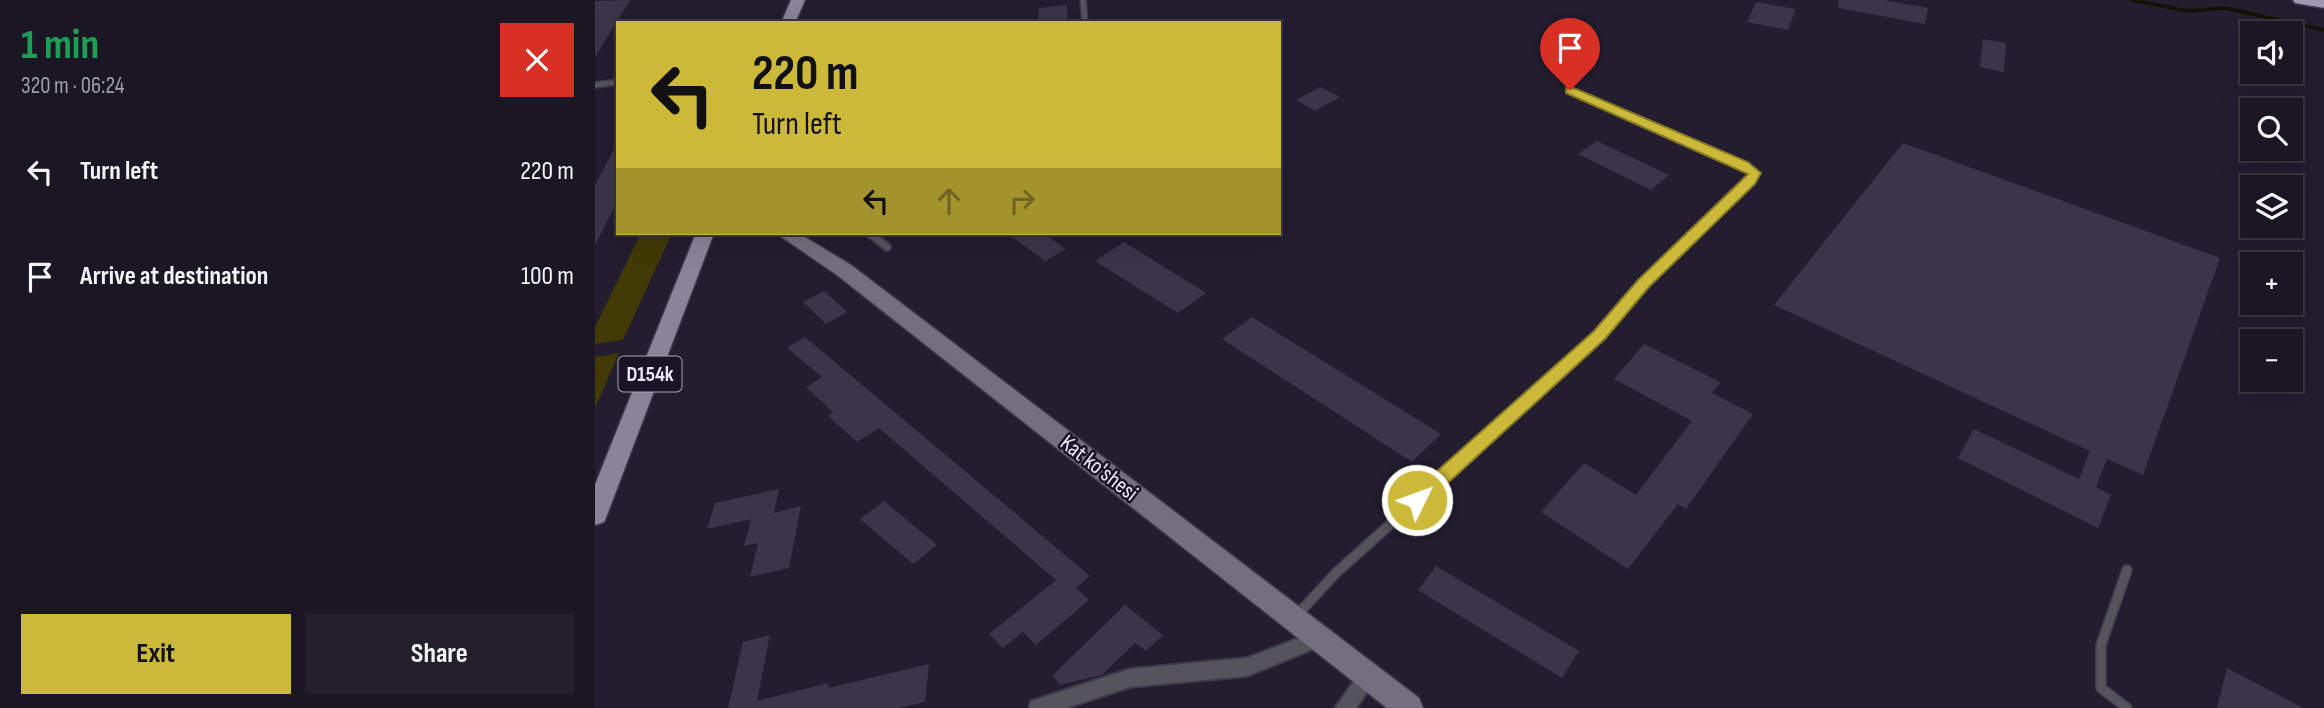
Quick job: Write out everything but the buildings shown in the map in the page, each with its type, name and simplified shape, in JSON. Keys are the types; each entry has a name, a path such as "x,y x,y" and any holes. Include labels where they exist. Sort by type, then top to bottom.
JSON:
{"highway":[{"path":"2301,0 2324,4"}],"main road":[{"path":"790,21 797,0"},
{"name":"D154k","path":"595,515 704,235"}],"street":[{"name":"Kat ko'shesi","path":"788,235 844,270 1409,708"},
{"path":"1038,708 1130,678 1247,667 1317,639"},
{"path":"1344,708 1369,676"}],"lane":[{"path":"1083,0 1085,21"},
{"path":"595,85 616,82"},
{"path":"1292,619 1336,573 1600,335 1643,283 1751,181 1755,173 1744,165 1570,90"},
{"path":"872,235 887,247"},
{"path":"2127,569 2101,645 2101,688 2127,708"}],"shaded area":[{"path":"640,235 671,235 623,340 595,344 595,327"},
{"path":"619,353 595,408 595,357"}],"waterway":[{"path":"2132,0 2188,11 2225,8 2324,30"}],"route":[{"path":"1417,500 1600,335 1643,283 1751,181 1755,173 1744,165 1570,90"}]}
